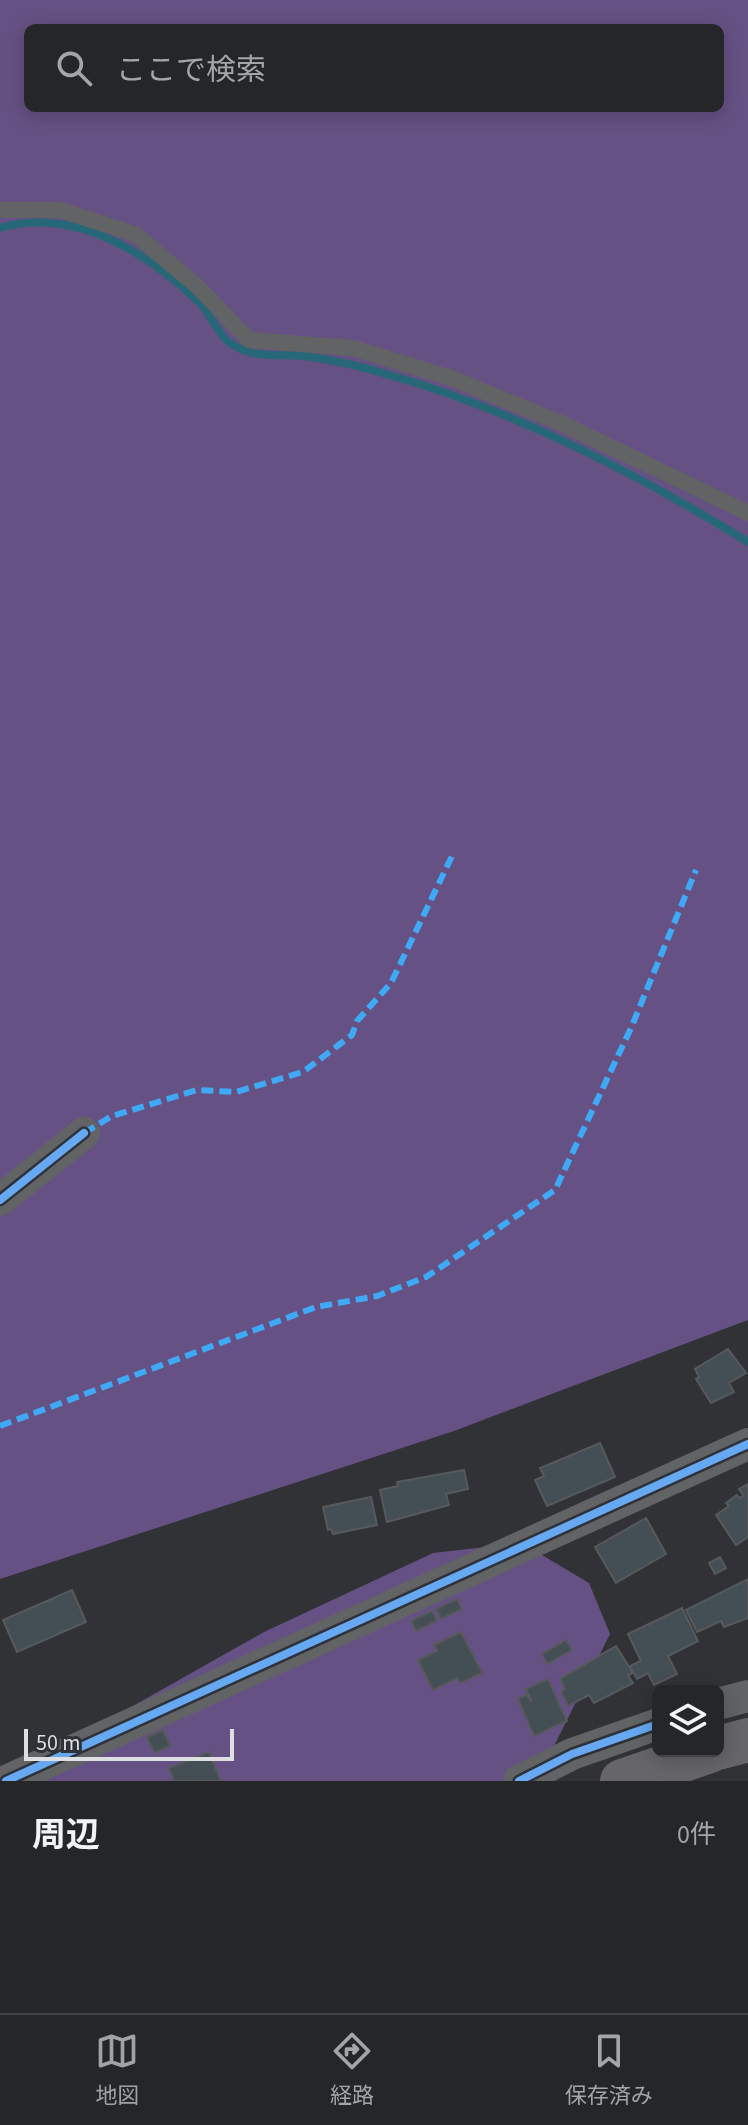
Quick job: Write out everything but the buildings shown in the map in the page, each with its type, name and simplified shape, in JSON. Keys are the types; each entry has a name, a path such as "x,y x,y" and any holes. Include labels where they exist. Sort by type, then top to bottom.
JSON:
{"street":[{"path":"0,1200 84,1133"},
{"path":"6,1781 748,1444"},
{"path":"724,1702 748,1696"},
{"path":"519,1781 572,1754 652,1726"},
{"path":"724,1746 748,1740"},
{"path":"622,1781 692,1757"}],"lane":[{"path":"0,210 60,210 135,234 197,286 249,340 353,348 454,379 563,424 748,513"}],"shaded area":[{"path":"0,0 748,0 748,1320 454,1431 0,1579"},
{"path":"522,1543 589,1583 610,1634 552,1750 509,1781 0,1781 264,1632 433,1553"}],"waterway":[{"path":"0,228 28,223 55,223 108,238 133,251 180,285 200,303 221,334 239,348 254,353 304,356 360,367 486,408 620,469 748,542"}],"marked path":[{"path":"84,1133 112,1116 197,1090 236,1092 303,1072 352,1035 357,1021 391,983 453,854"},
{"path":"0,1426 316,1307 377,1296 426,1277 555,1190 631,1028 696,870"}],"cycle path":[{"path":"0,1200 84,1133"},
{"path":"6,1781 748,1444"},
{"path":"519,1781 572,1754 652,1726"}]}
